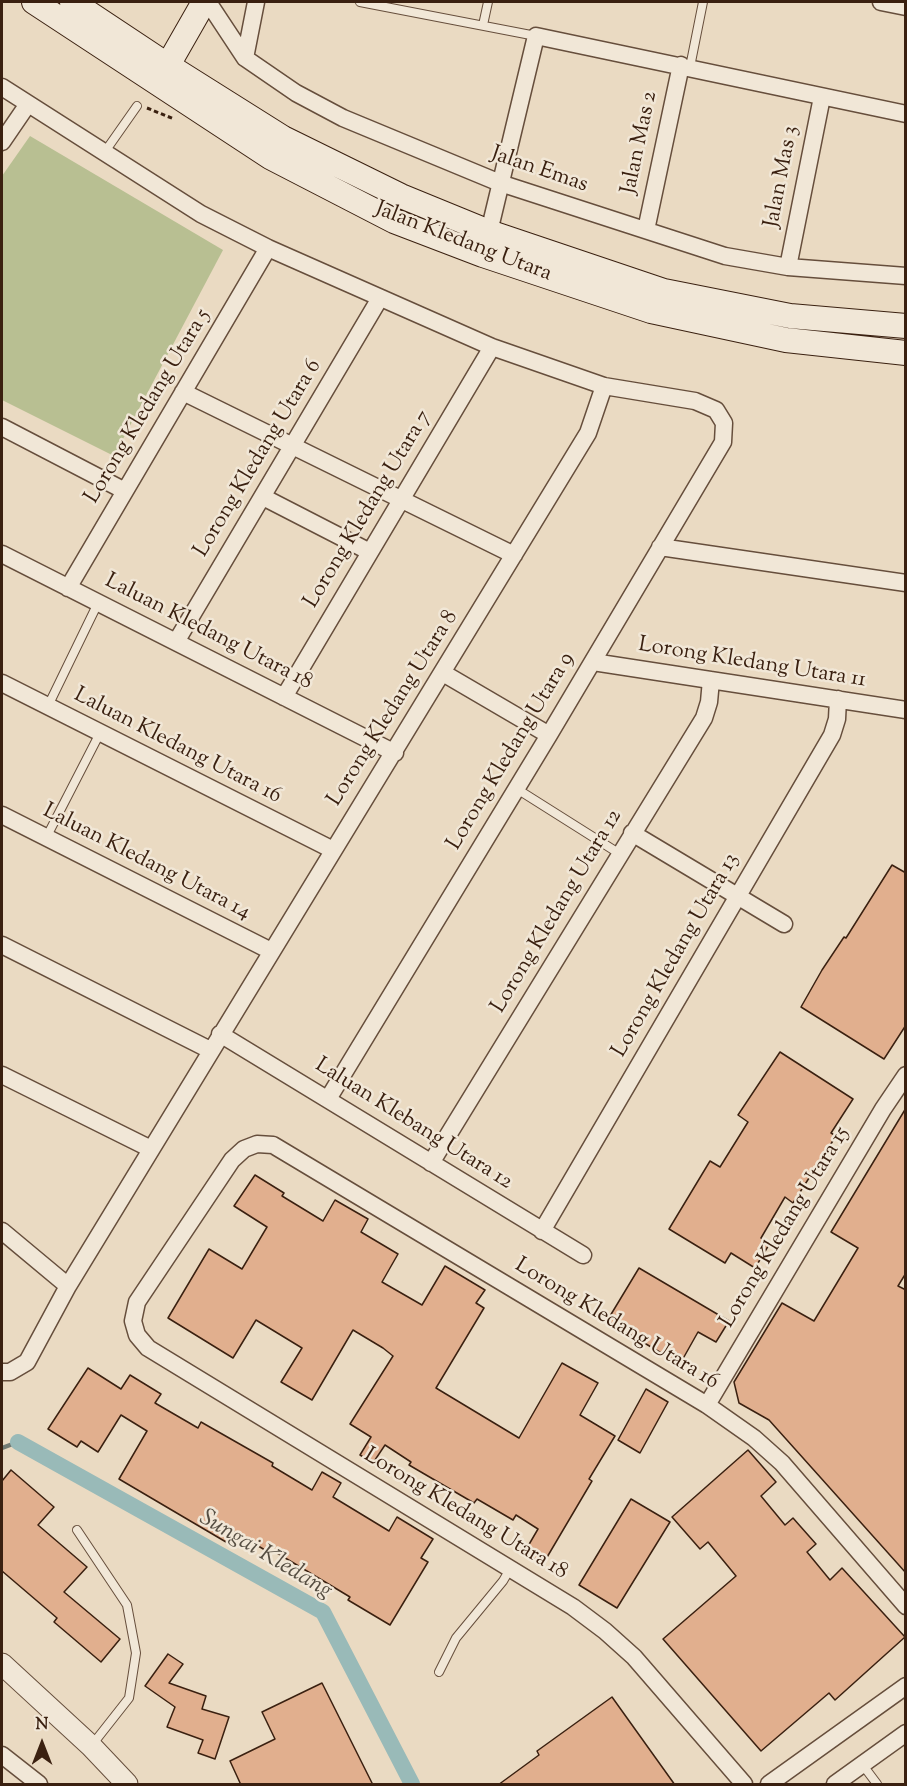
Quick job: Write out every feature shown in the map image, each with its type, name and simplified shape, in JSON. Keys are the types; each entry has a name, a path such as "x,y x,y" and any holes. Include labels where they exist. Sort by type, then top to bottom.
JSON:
{"main road":[{"name":"Jalan Kledang Utara","path":"34,2 162,74 283,138 401,196 489,232 664,291 790,316 906,326"},
{"name":"Jalan Kledang Utara","path":"72,2 270,157 394,221 483,255 651,311 786,340 906,353"},
{"path":"162,74 206,2"}],"street":[{"name":"Jalan Emas","path":"206,2 245,58 296,93 343,118 500,183 725,256 789,267 906,276"},
{"path":"245,58 255,2"},
{"path":"881,2 906,7"},
{"path":"489,232 536,36 906,114"},
{"name":"Jalan Mas 2","path":"646,230 685,66"},
{"path":"2,87 201,214 268,248 492,347 604,386"},
{"name":"Jalan Mas 3","path":"789,267 822,96"},
{"path":"2,142 28,104"},
{"name":"Lorong Kledang Utara 5","path":"68,588 268,248"},
{"name":"Lorong Kledang Utara 6","path":"176,642 380,298"},
{"name":"Lorong Kledang Utara 7","path":"284,697 492,347"},
{"name":"Lorong Kledang Utara 9","path":"328,1099 517,789 723,442 724,423 716,410 695,401 604,386"},
{"name":"Lorong Kledang Utara 8","path":"6,1372 27,1362 68,1286 210,1050 395,753 588,433 604,386"},
{"path":"183,392 514,555"},
{"path":"2,427 125,491"},
{"path":"263,497 370,552"},
{"path":"660,547 906,583"},
{"name":"Laluan Kledang Utara 18","path":"2,554 395,753"},
{"name":"Lorong Kledang Utara 11","path":"592,662 906,710"},
{"path":"443,673 549,735"},
{"name":"Lorong Kledang Utara 12","path":"431,1163 704,718 710,702 711,680"},
{"name":"Laluan Kledang Utara 16","path":"2,683 333,850"},
{"name":"Lorong Kledang Utara 13","path":"542,1231 832,735 837,719 838,699"},
{"name":"Laluan Kledang Utara 14","path":"2,815 271,951"},
{"path":"633,833 784,924"},
{"path":"2,945 210,1050"},
{"name":"Laluan Klebang Utara 12","path":"220,1034 583,1255"},
{"path":"2,1074 151,1149"},
{"name":"Lorong Kledang Utara 15","path":"707,1405 877,1119 906,1075"},
{"name":"Lorong Kledang Utara 16","path":"134,1321 137,1302 232,1160 244,1149 257,1144 273,1145 707,1405 754,1438 782,1463 906,1606"},
{"path":"2,1231 68,1286"},
{"name":"Lorong Kledang Utara 18","path":"134,1321 137,1335 148,1347 573,1607 605,1631 634,1657 744,1785"},
{"path":"2,1664 92,1746 127,1785"},
{"path":"769,1785 906,1686"},
{"path":"834,1785 906,1733"},
{"path":"2,1755 39,1785"}],"lane":[{"path":"360,2 536,36"},
{"path":"483,25 488,2"},
{"path":"685,66 703,2"},
{"path":"104,153 137,106"},
{"path":"48,706 98,603"},
{"path":"46,838 100,733"},
{"path":"517,789 620,854"},
{"path":"77,1530 127,1605 136,1653 129,1698 92,1746"},
{"path":"439,1672 456,1638 503,1581 510,1569"},
{"path":"862,1764 877,1785"}],"green space":[{"path":"30,136 223,250 114,456 2,400 2,176"}],"building":[{"path":"892,865 906,873 906,1025 884,1059 801,1007 822,970 844,937 846,938"},
{"path":"780,1052 853,1099 831,1133 836,1136 793,1203 785,1197 761,1238 770,1243 755,1268 731,1253 725,1263 669,1229 710,1161 720,1167 748,1122 738,1115"},
{"path":"906,1108 906,1273 898,1286 906,1290 906,1573 769,1420 739,1403 734,1382 782,1303 814,1321 858,1248 831,1232"},
{"path":"255,1175 284,1193 282,1196 323,1221 335,1200 368,1219 361,1232 398,1254 382,1282 422,1305 445,1266 485,1290 476,1303 484,1308 436,1388 519,1438 562,1363 598,1383 580,1415 615,1436 589,1479 592,1481 543,1564 524,1553 538,1529 516,1515 513,1520 477,1499 474,1503 409,1465 411,1462 385,1445 373,1463 360,1455 371,1437 350,1424 393,1356 383,1348 353,1330 312,1400 281,1382 302,1348 256,1320 233,1358 168,1318 209,1249 242,1269 267,1227 234,1206"},
{"path":"639,1268 729,1321 716,1342 698,1332 680,1364 607,1321"},
{"path":"88,1368 121,1389 130,1375 161,1394 155,1403 198,1428 201,1422 273,1463 272,1466 312,1490 322,1472 341,1483 333,1497 389,1531 397,1517 433,1539 421,1558 428,1562 390,1625 348,1600 350,1597 272,1550 270,1553 233,1531 226,1542 119,1479 147,1431 121,1415 98,1452 81,1441 77,1447 48,1429"},
{"path":"646,1389 668,1402 640,1453 618,1440"},
{"path":"748,1450 776,1482 761,1496 785,1525 793,1518 816,1544 807,1552 830,1580 842,1568 905,1637 835,1700 829,1693 761,1751 663,1639 736,1576 708,1542 700,1549 672,1517"},
{"path":"11,1470 54,1507 38,1525 87,1567 64,1592 120,1639 101,1662 54,1622 57,1618 2,1571 2,1481"},
{"path":"631,1499 670,1522 617,1608 579,1585"},
{"path":"168,1654 183,1664 169,1683 206,1696 202,1709 229,1717 215,1759 198,1753 203,1740 167,1727 175,1707 145,1686"},
{"path":"322,1683 373,1785 241,1785 230,1761 275,1739 262,1712"},
{"path":"612,1697 675,1785 498,1785 539,1755 537,1751"}],"waterway":[{"path":"2,1448 18,1442"},
{"name":"Sungai Kledang","path":"18,1442 323,1612 412,1784"}]}
